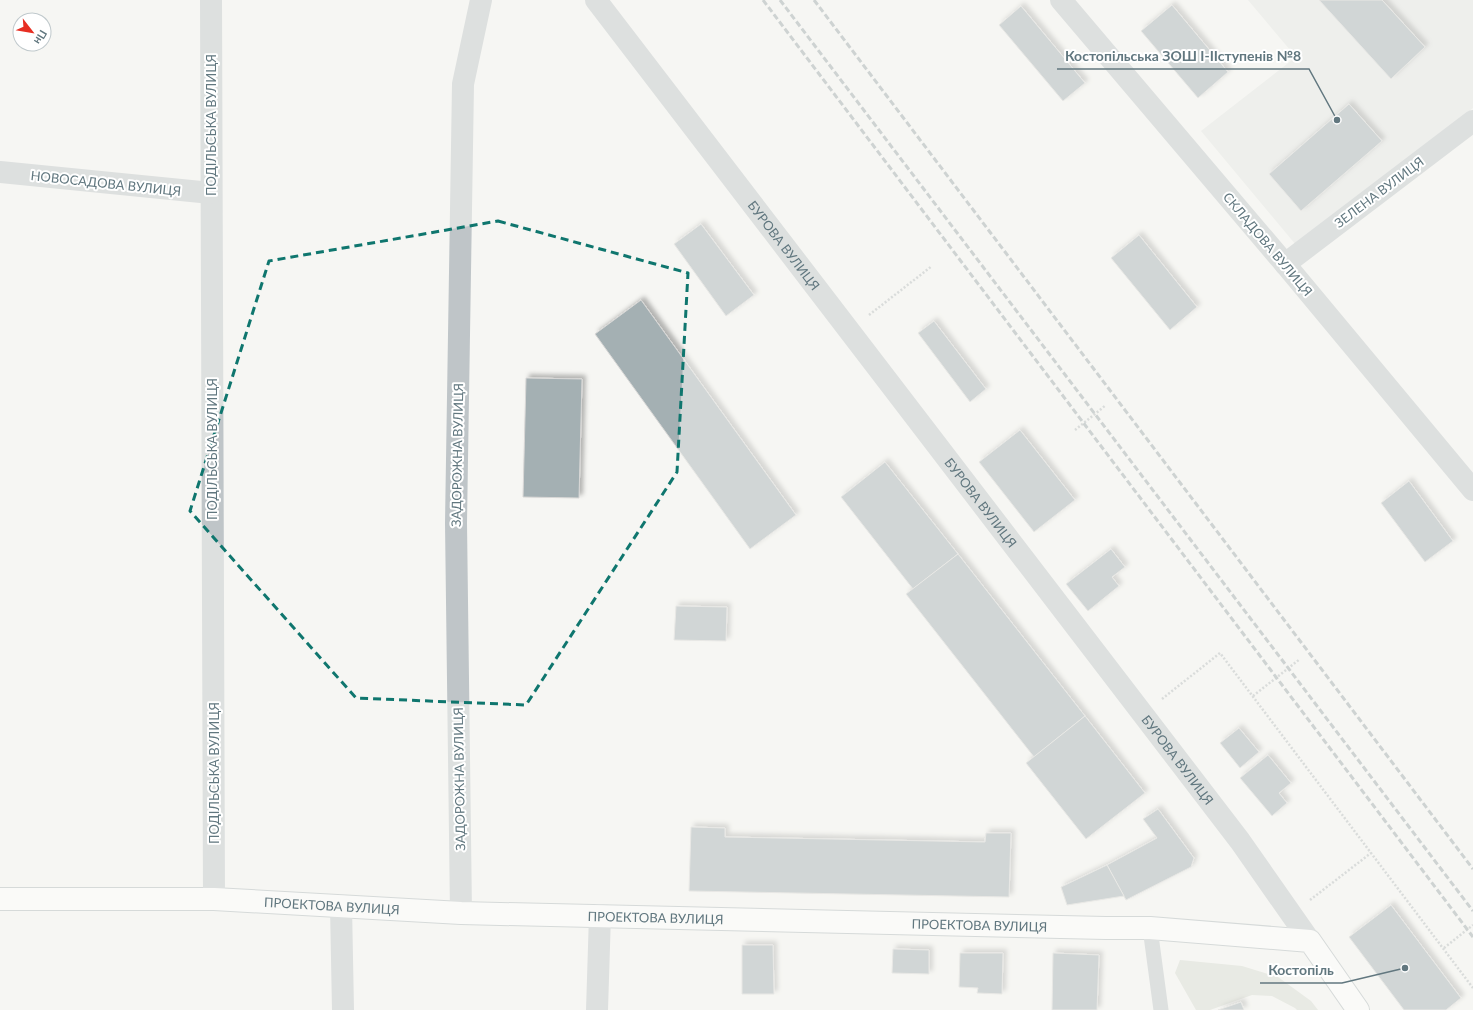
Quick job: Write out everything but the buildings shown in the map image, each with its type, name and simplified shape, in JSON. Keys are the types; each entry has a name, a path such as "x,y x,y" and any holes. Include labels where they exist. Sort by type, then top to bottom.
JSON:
{"main road":[{"name":"ПРОЕКТОВА ВУЛИЦЯ","path":"0,899 214,899 461,913 1150,928 1310,941"},
{"name":"БУРОВА ВУЛИЦЯ","path":"1310,941 1358,1010"}],"street":[{"name":"ПОДІЛЬСЬКА ВУЛИЦЯ","path":"211,0 214,899"},
{"name":"ЗАДОРОЖНА ВУЛИЦЯ","path":"461,913 456,523 463,84 481,0"},
{"name":"БУРОВА ВУЛИЦЯ","path":"596,0 1240,841 1310,941"},
{"name":"СКЛАДОВА ВУЛИЦЯ","path":"1061,0 1286,264 1473,490"},
{"name":"ЗЕЛЕНА ВУЛИЦЯ","path":"1286,264 1473,121"},
{"name":"НОВОСАДОВА ВУЛИЦЯ","path":"0,172 211,193"},
{"path":"341,906 343,1010"},
{"path":"597,1010 600,915"}],"lane":[{"path":"1150,928 1161,1010"}],"path":[{"path":"849,331 932,266"},
{"path":"1075,430 1106,405"},
{"path":"1143,715 1220,653 1473,988"},
{"path":"1252,696 1300,659"},
{"path":"1291,915 1371,853"},
{"path":"1444,948 1473,926"}],"highlighted area":[{"path":"498,221 688,273 677,472 526,705 356,698 190,511 269,261"}],"shaded area":[{"path":"1248,0 1473,0 1473,108 1296,245 1201,131 1296,57"},
{"path":"1180,960 1242,966 1278,977 1311,1001 1318,1010 1297,1010 1272,996 1252,995 1210,1010 1196,1010 1175,973"}],"railway":[{"path":"763,0 1473,937"},
{"path":"780,0 1473,911"},
{"path":"814,0 1473,869"}],"place":[{"name":"Костопільська ЗОШ І-ІІступенів №8","path":"1337,120"},
{"name":"Костопіль","path":"1405,968"}]}
